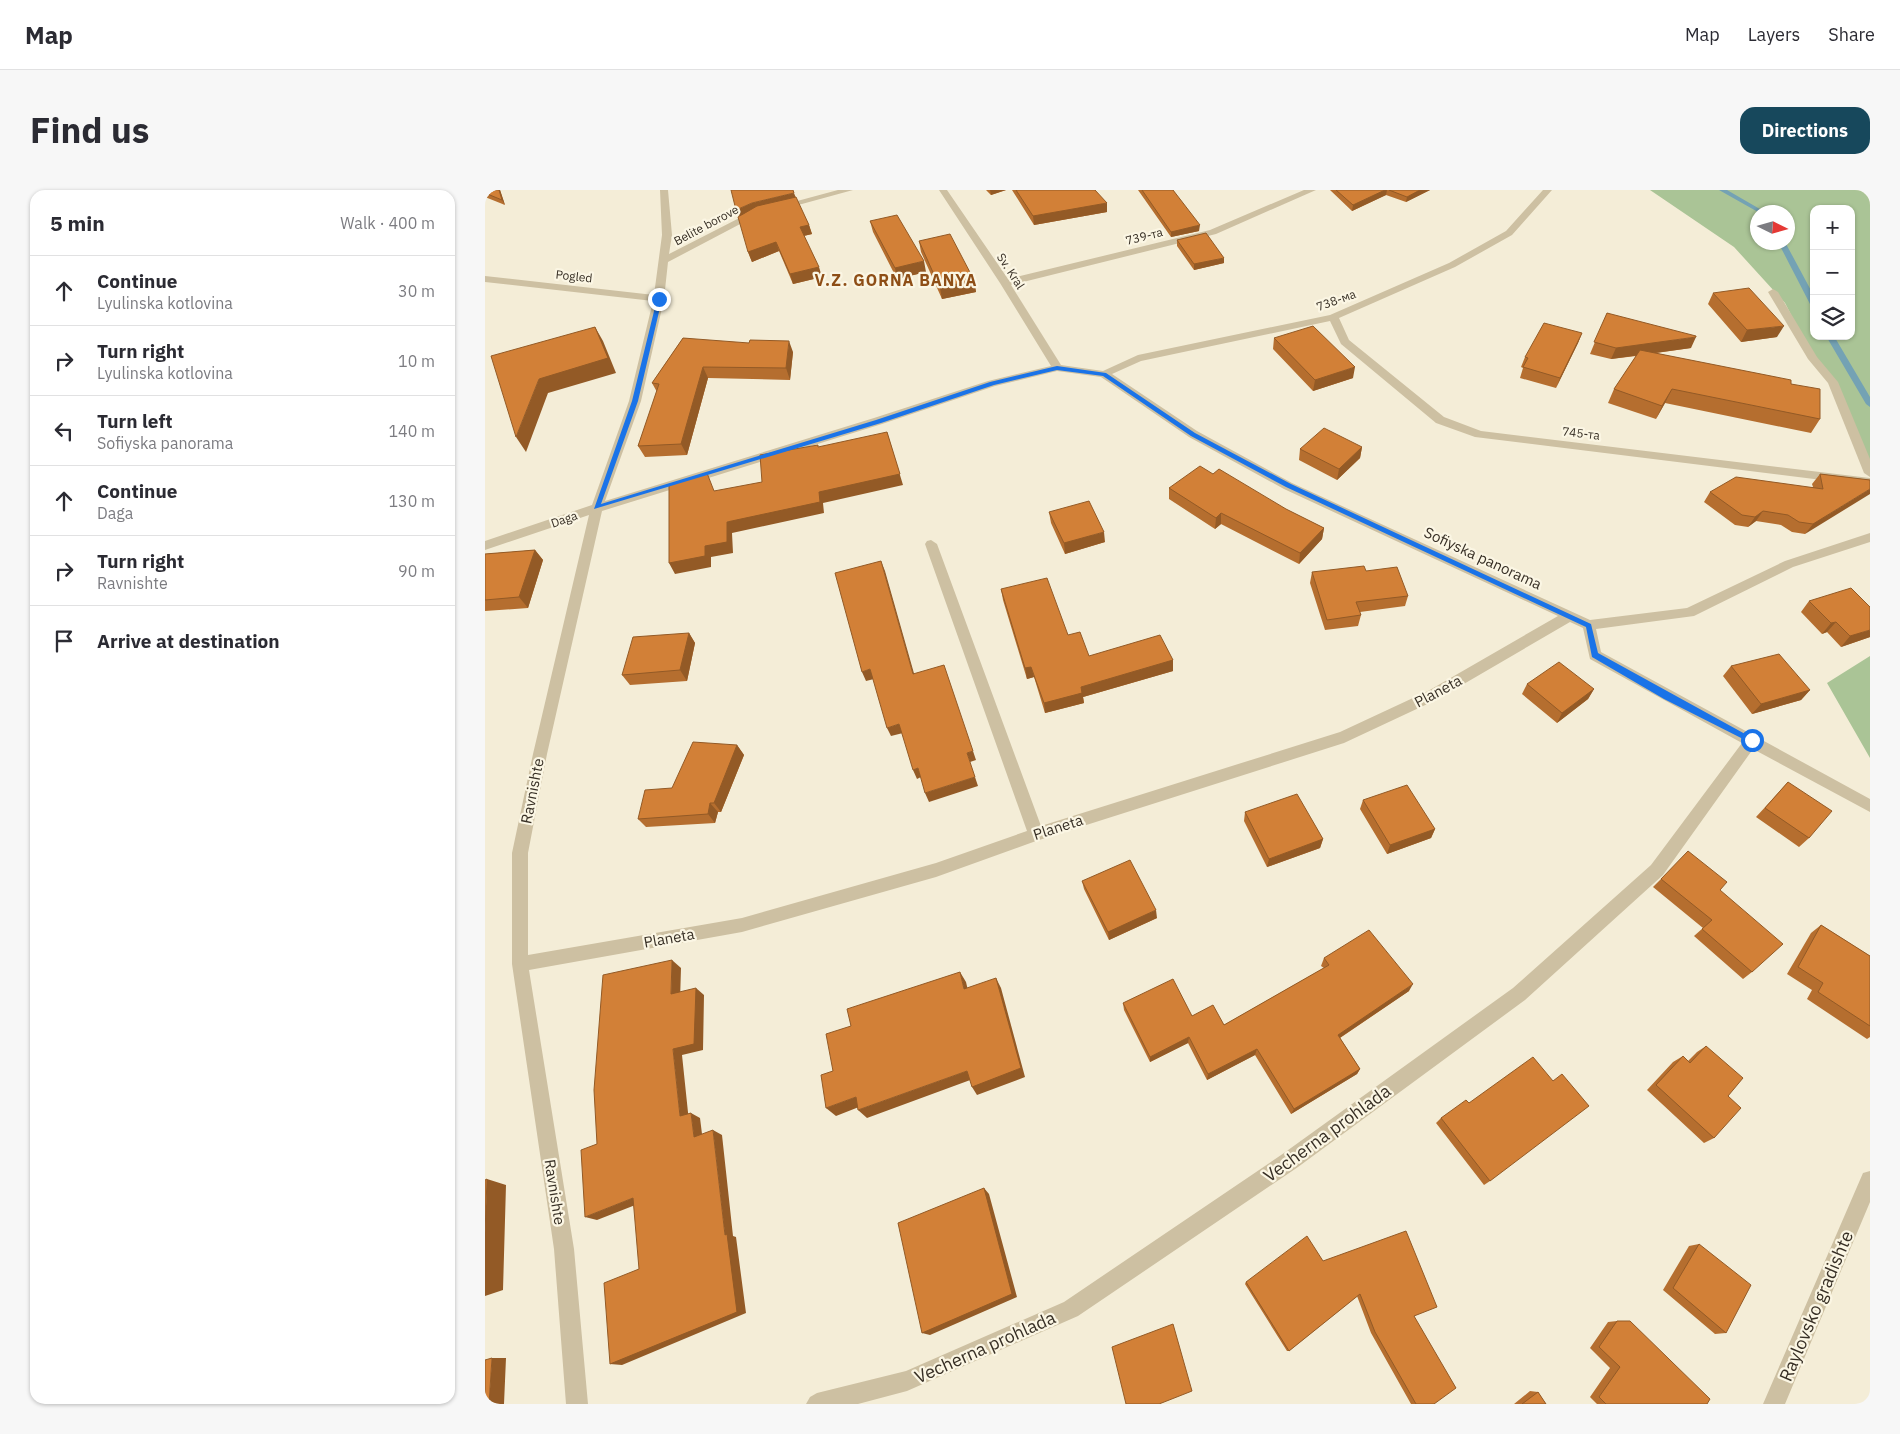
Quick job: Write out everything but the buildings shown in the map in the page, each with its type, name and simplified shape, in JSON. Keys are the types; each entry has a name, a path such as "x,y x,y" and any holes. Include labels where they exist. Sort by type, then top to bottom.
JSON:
{"street":[{"name":"Ravnishte","path":"577,1404 564,1249 520,964 520,852 540,754 597,508 635,401 659,299 662,262 667,235 664,190"},
{"name":"Belite borove","path":"662,262 710,235 757,212 849,190"},
{"name":"Sv. Kral","path":"943,190 1005,284 1057,368"},
{"name":"739-та","path":"1005,284 1213,232 1312,190"},
{"name":"738-ма","path":"1104,374 1138,358 1333,317 1452,265 1509,233 1548,190"},
{"name":"Pogled","path":"485,279 659,299"},
{"path":"1773,292 1813,359 1833,382 1870,473"},
{"name":"745-та","path":"1333,317 1345,342 1440,420 1479,434 1870,482"},
{"name":"Daga","path":"485,546 597,508 878,421 992,383 1057,368 1104,374"},
{"name":"Sofiyska panorama","path":"1104,374 1193,434 1288,486 1589,626"},
{"path":"1870,537 1789,564 1689,613 1589,626 1595,655 1870,806"},
{"path":"931,544 1036,834"},
{"name":"Planeta","path":"520,964 742,925 936,870 1036,834 1344,737 1433,695 1570,616"},
{"name":"Vecherna prohlada","path":"817,1404 907,1381 1071,1309 1291,1160 1519,994 1657,870 1752,740"},
{"name":"Raylovsko gradishte","path":"1774,1404 1870,1180"}],"green space":[{"path":"1650,190 1870,190 1870,473 1833,382 1812,356 1785,303 1734,247"},
{"path":"1870,656 1870,758 1827,683"}],"waterway":[{"path":"1722,190 1750,205"},
{"path":"1785,250 1810,296"},
{"path":"1832,340 1870,404"}],"district":[{"name":"V.Z. GORNA BANYA","path":"896,280"}],"route":[{"path":"659,299 635,401 597,508 878,421 992,383 1057,368 1104,374 1193,434 1288,486 1589,626 1595,655 1667,696 1752,740"}]}
